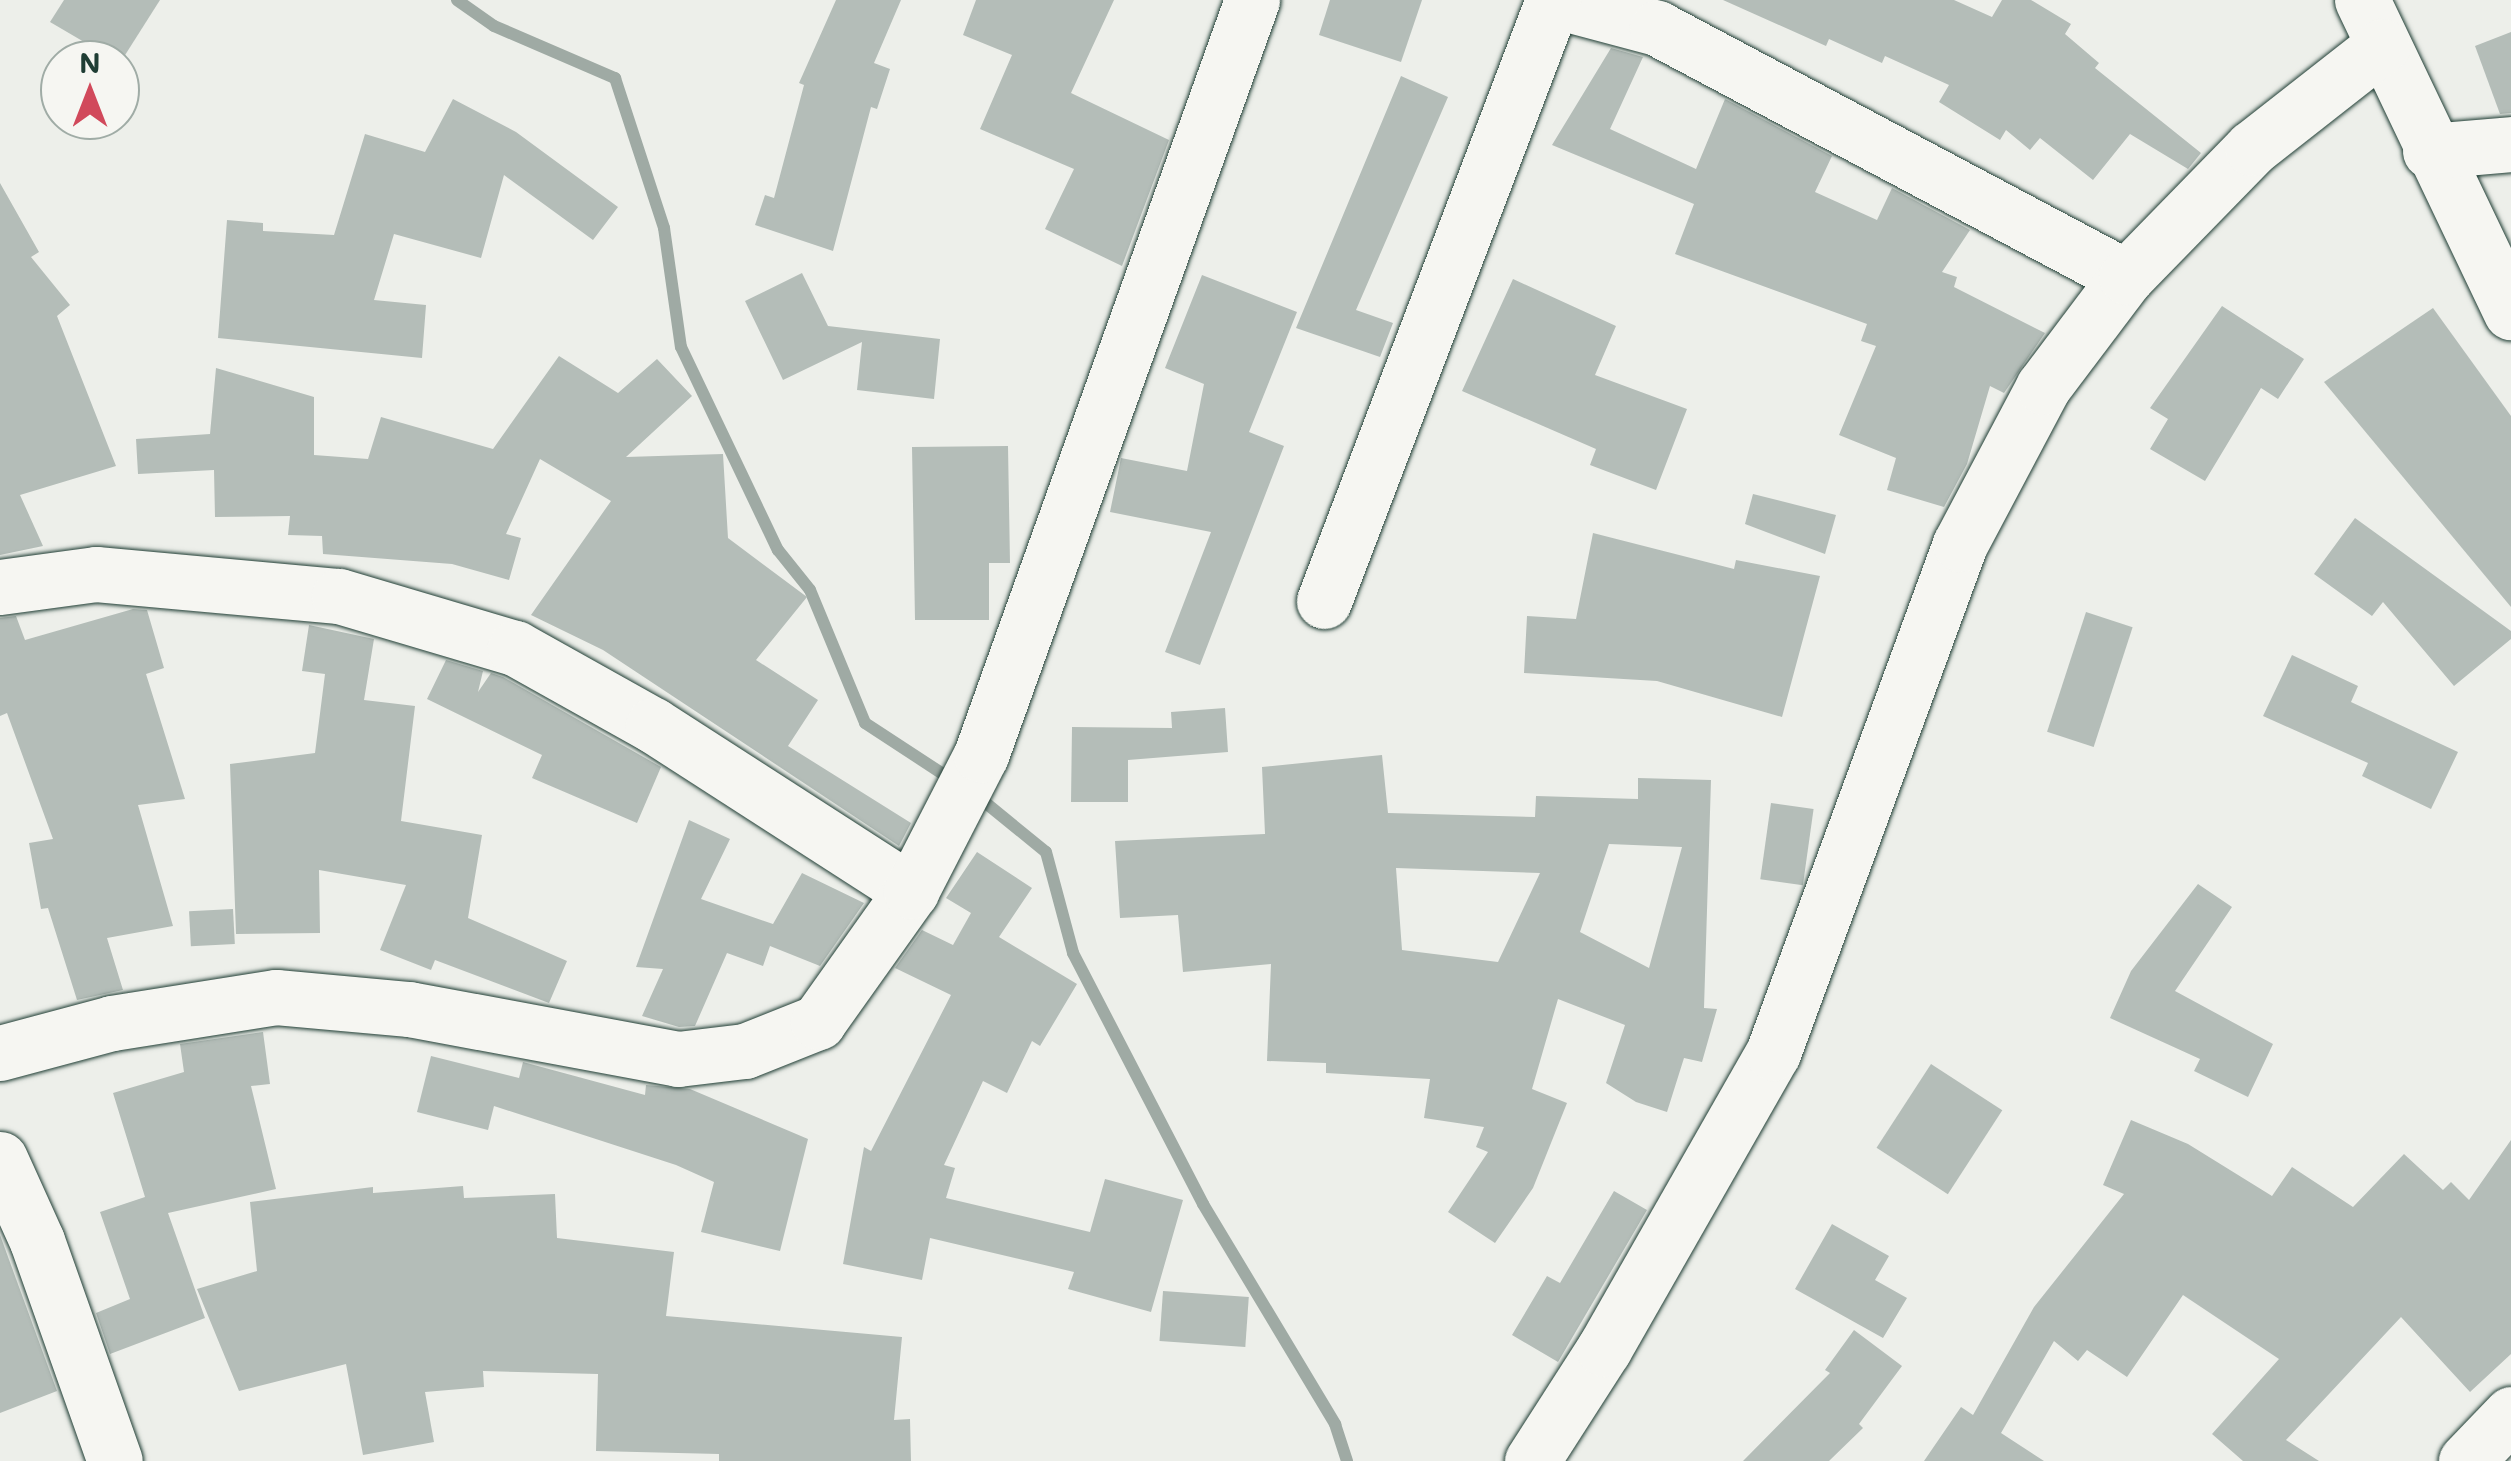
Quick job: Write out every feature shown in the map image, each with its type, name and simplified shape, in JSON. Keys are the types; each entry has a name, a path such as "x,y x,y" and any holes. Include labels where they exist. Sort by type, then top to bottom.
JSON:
{"street":[{"path":"0,1053 112,1022 276,997 408,1010 678,1059 745,1051 818,1022 911,891 981,755 1252,0"},
{"path":"1324,601 1552,0 1657,28 2126,277"},
{"path":"1532,1461 1772,1054 1960,544 2043,386 2126,277 2372,23 2430,151 2511,312"},
{"path":"2430,151 2511,144"},
{"path":"0,587 96,574 339,596 515,648 652,726 911,891"},
{"path":"0,1160 36,1241 115,1461"},
{"path":"2466,1461 2511,1414"}],"building":[{"path":"64,0 160,0 135,40 81,40 50,22"},
{"path":"836,0 901,0 874,63 890,69 877,109 871,107 833,251 755,225 765,195 774,198 804,85 799,83"},
{"path":"976,0 1114,0 1071,93 1169,140 1122,266 1045,229 1074,169 980,129 1012,55 963,35"},
{"path":"1330,0 1422,0 1401,62 1319,35"},
{"path":"1723,0 1954,0 1992,17 2002,0 2031,0 2071,24 2065,34 2099,63 2095,68 2201,153 2188,169 2130,134 2093,180 2040,138 2030,150 2006,130 2000,140 1939,102 1949,85 1885,56 1882,63 1829,39 1826,46"},
{"path":"2511,32 2511,113 2500,114 2475,46"},
{"path":"1611,48 1643,57 1610,129 1696,169 1725,99 1832,156 1815,192 1877,220 1892,188 1970,230 1942,272 1957,277 1954,287 2045,333 2004,393 1990,386 1967,464 1944,507 1887,490 1896,458 1839,435 1876,346 1861,341 1867,324 1675,254 1694,204 1552,145"},
{"path":"1401,76 1448,97 1356,310 1393,323 1380,357 1296,328"},
{"path":"453,99 516,132 618,207 593,240 504,175 481,258 394,234 374,300 426,305 422,358 218,338 227,220 263,223 263,231 334,235 365,134 425,152"},
{"path":"0,183 39,252 31,257 70,305 57,316 116,466 20,495 43,546 0,555"},
{"path":"802,273 828,326 940,339 934,399 857,390 862,342 783,380 745,301"},
{"path":"1202,275 1297,312 1249,432 1284,446 1200,665 1165,652 1211,532 1110,512 1121,458 1187,471 1204,384 1165,368"},
{"path":"1513,279 1616,326 1595,375 1687,409 1656,490 1590,465 1596,449 1462,391"},
{"path":"2222,306 2304,359 2278,399 2261,388 2205,481 2150,449 2168,419 2150,408"},
{"path":"2433,308 2511,416 2511,607 2324,382"},
{"path":"559,356 618,393 657,359 692,396 626,457 723,454 728,538 807,597 756,660 818,700 788,746 911,823 899,846 603,650 531,615 611,501 540,459 506,534 521,538 509,580 452,564 323,554 322,536 288,535 290,516 215,517 214,470 138,474 136,439 210,434 216,368 314,397 314,455 368,459 381,417 493,449"},
{"path":"1008,446 1010,563 989,563 989,620 915,620 912,447"},
{"path":"1753,494 1836,515 1825,554 1745,524"},
{"path":"2355,518 2511,631 2511,639 2454,686 2383,602 2372,616 2314,574"},
{"path":"1593,533 1734,569 1736,560 1820,576 1782,717 1657,681 1524,673 1527,616 1576,619"},
{"path":"133,609 147,610 164,668 146,674 185,799 138,805 173,926 107,938 123,990 77,1000 48,908 41,909 29,843 53,839 7,713 0,716 0,618 16,616 25,640"},
{"path":"2086,612 2133,627 2094,747 2047,732"},
{"path":"309,625 374,639 364,700 415,706 401,821 482,835 468,918 567,961 549,1003 435,960 431,970 380,950 406,885 319,870 320,933 236,934 230,764 315,753 325,674 302,671"},
{"path":"2292,655 2358,686 2351,702 2458,752 2431,809 2362,776 2368,763 2263,716"},
{"path":"446,660 483,671 478,692 491,673 503,677 661,767 637,823 532,778 542,755 427,699"},
{"path":"1225,708 1228,752 1128,760 1128,802 1071,802 1072,727 1172,728 1171,712"},
{"path":"1382,755 1388,813 1535,817 1536,796 1638,799 1638,778 1711,780 1704,1008 1717,1009 1702,1062 1684,1058 1667,1112 1636,1102 1606,1083 1625,1025 1558,999 1532,1089 1567,1103 1533,1188 1495,1243 1448,1212 1488,1152 1476,1147 1484,1127 1424,1118 1430,1079 1326,1073 1326,1063 1267,1061 1271,964 1183,972 1178,915 1120,918 1115,841 1265,834 1262,767","holes":["1609,844 1682,847 1649,968 1580,932","1396,868 1540,873 1498,962 1402,950"]},
{"path":"1771,803 1814,809 1803,885 1760,879"},
{"path":"689,820 730,839 701,899 773,924 802,873 864,903 820,966 770,946 763,966 727,953 695,1026 679,1027 642,1016 663,969 636,967"},
{"path":"977,852 1032,888 999,937 1077,984 1040,1046 1032,1041 1007,1093 983,1081 944,1165 955,1168 946,1198 1090,1232 1105,1179 1183,1200 1151,1312 1068,1289 1074,1272 930,1238 922,1280 843,1264 864,1147 871,1151 951,995 895,968 922,930 953,945 971,913 946,898"},
{"path":"2198,884 2232,907 2175,991 2273,1044 2248,1097 2194,1071 2200,1059 2110,1018 2131,971"},
{"path":"233,909 235,944 191,946 189,911"},
{"path":"263,1032 270,1084 251,1086 276,1189 168,1213 205,1318 110,1354 96,1313 130,1299 100,1212 145,1197 113,1093 184,1072 180,1044"},
{"path":"431,1056 519,1078 523,1062 645,1095 646,1085 690,1089 808,1139 780,1251 701,1232 714,1182 676,1165 494,1106 488,1130 417,1112"},
{"path":"1931,1064 2002,1110 1948,1194 1877,1148"},
{"path":"2131,1120 2188,1144 2272,1196 2292,1167 2353,1207 2404,1154 2443,1190 2451,1182 2469,1200 2511,1140 2511,1354 2470,1392 2401,1317 2286,1440 2319,1461 2243,1461 2212,1434 2279,1359 2183,1295 2127,1377 2087,1350 2078,1361 2054,1341 2001,1433 2044,1461 1924,1461 1961,1407 1973,1415 2034,1307 2124,1194 2103,1185"},
{"path":"463,1186 464,1198 555,1194 557,1238 674,1252 666,1316 902,1337 894,1420 910,1419 911,1461 719,1461 719,1454 596,1451 598,1374 483,1371 484,1387 425,1392 434,1442 363,1455 346,1364 239,1391 197,1289 257,1271 250,1202 373,1187 373,1193"},
{"path":"1614,1191 1647,1210 1558,1362 1512,1335 1547,1276 1560,1283"},
{"path":"1832,1224 1889,1256 1875,1280 1907,1298 1883,1338 1795,1289"},
{"path":"0,1235 57,1391 0,1413"},
{"path":"1163,1291 1249,1297 1245,1347 1160,1341"},
{"path":"1854,1330 1902,1366 1859,1424 1863,1428 1829,1461 1743,1461 1830,1373 1825,1370"}],"waterway":[{"path":"457,0 494,26 615,78 664,228 681,347 778,550 810,590 865,723 955,782"},
{"path":"976,795 1046,852 1073,953 1203,1204 1335,1424 1347,1461"}]}
